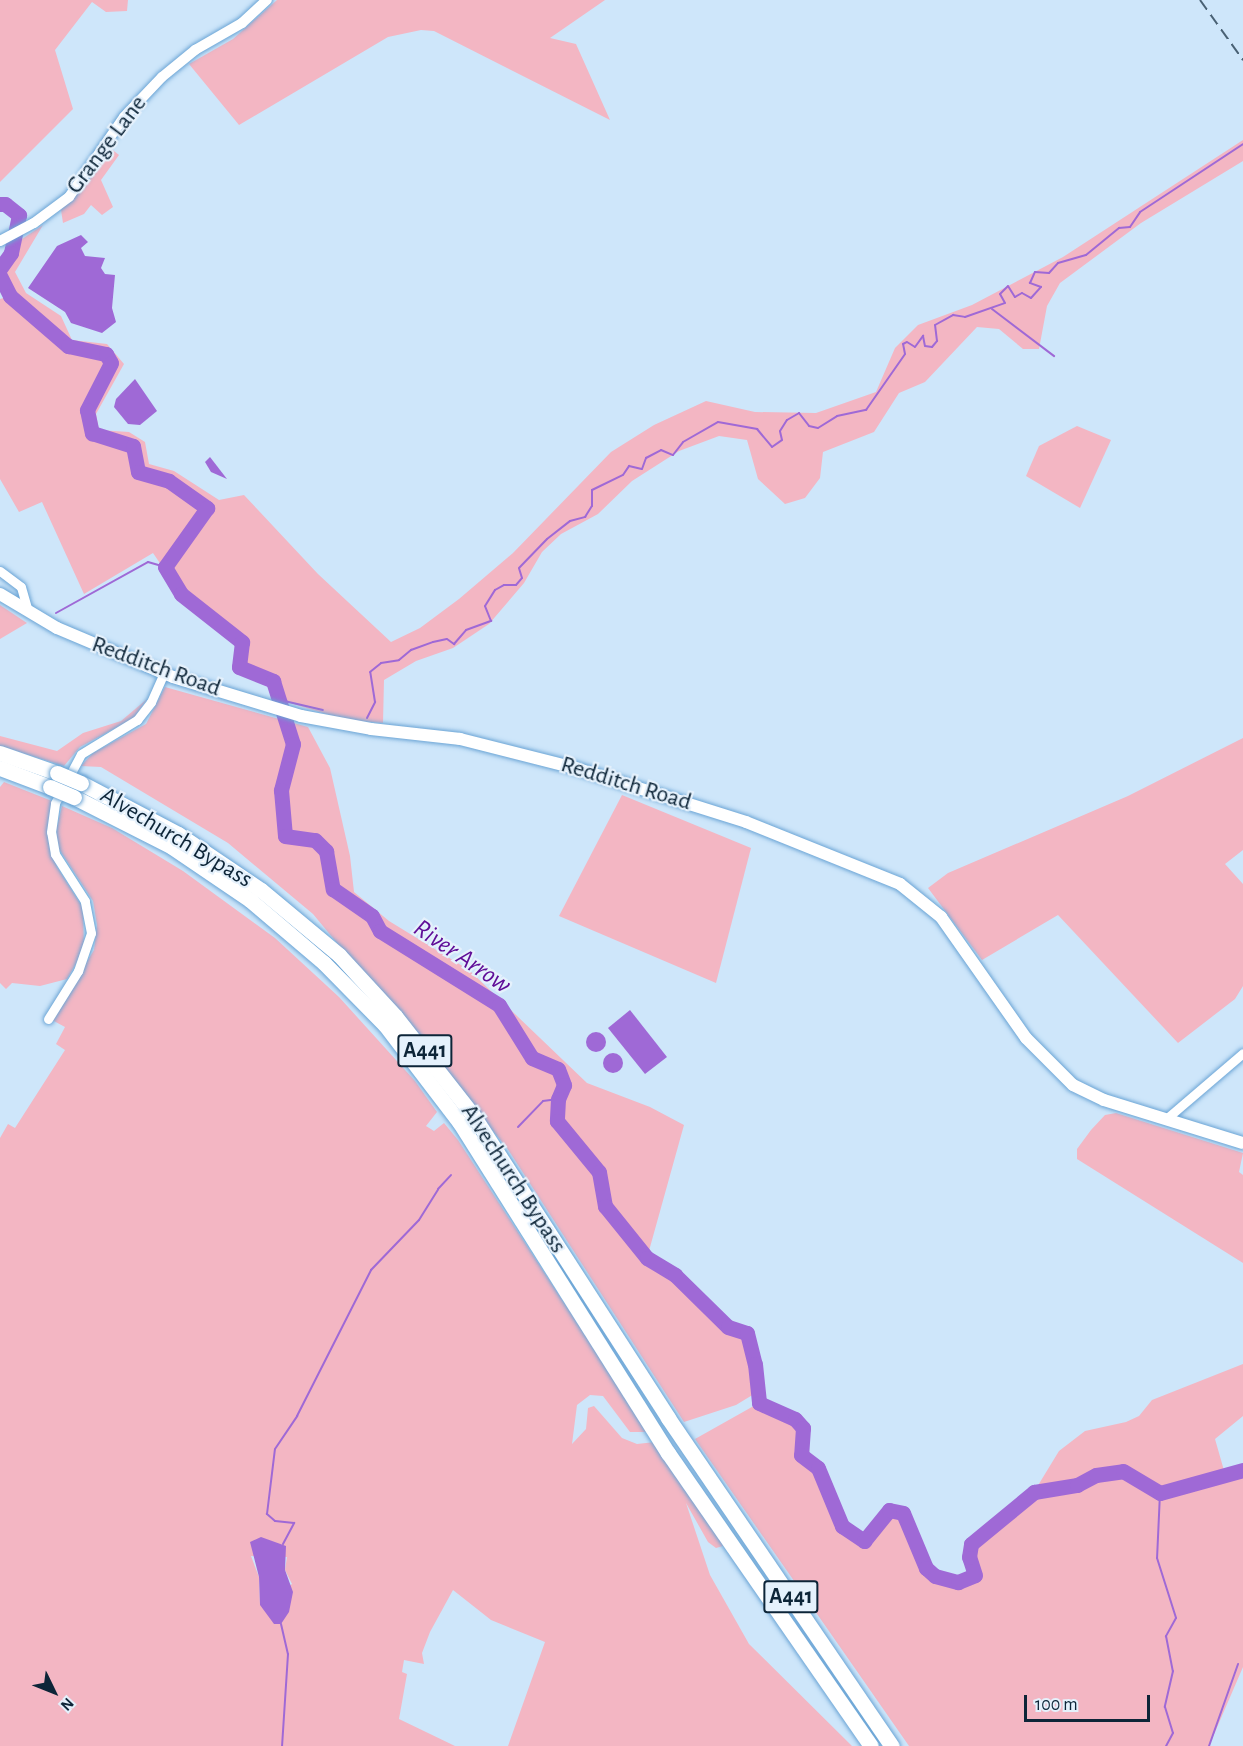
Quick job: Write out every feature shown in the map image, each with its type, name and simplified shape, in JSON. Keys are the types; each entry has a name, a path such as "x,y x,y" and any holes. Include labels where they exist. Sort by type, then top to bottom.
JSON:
{"highway":[{"name":"Alvechurch Bypass","path":"0,753 53,780 178,834 261,890 339,955 395,1016 473,1115 668,1418 892,1746"},
{"name":"Alvechurch Bypass","path":"0,768 53,780"},
{"name":"Alvechurch Bypass","path":"77,790 172,847 250,900 324,963 386,1025 460,1123 668,1453 871,1746"}],"main road":[{"name":"Redditch Road","path":"0,594 28,611 109,652 164,673 301,716 371,729 460,739 564,765 746,822 900,884 941,917 1026,1038 1057,1073 1104,1100 1243,1143"}],"street":[{"name":"Grange Lane","path":"3,239 21,231 69,197 124,117 162,77 195,50 242,23 267,0"},
{"path":"0,571 21,587 28,611"},
{"path":"48,1018 78,971 91,933 85,901 55,854 51,832 55,803 76,759 93,744 137,720 151,702 164,673"},
{"path":"1166,1119 1243,1053"}],"shaded area":[{"path":"0,0 128,0 127,11 106,12 92,2 55,50 73,109 0,182"},
{"path":"277,0 605,0 550,38 576,44 610,120 434,31 421,30 388,37 239,125 189,64 233,39"},
{"path":"1243,140 1243,161 1141,223 1060,283 1047,306 1039,349 1023,349 999,329 977,327 925,382 899,393 874,432 823,452 820,478 805,498 785,504 758,479 747,440 719,436 679,451 632,481 598,514 561,534 542,552 524,583 489,624 453,648 416,661 384,680 383,723 346,720 280,700 272,681 239,667 242,642 181,594 153,553 84,594 42,502 19,512 0,479 0,299 10,296 0,269 11,253 10,247 43,225 15,272 26,293 61,316 72,340 107,344 124,364 96,414 99,430 129,432 145,442 149,464 174,471 219,500 244,495 318,574 391,642 420,628 459,599 513,553 611,452 654,425 706,401 755,412 816,413 876,392 895,348 918,325 972,305 1063,257"},
{"path":"109,147 119,155 101,180 113,207 102,215 91,205 84,214 63,223 61,210 93,175"},
{"path":"81,235 88,242 81,248 85,256 105,258 101,268 105,274 115,275 112,308 116,322 102,333 71,323 65,312 28,288 57,246"},
{"path":"135,379 157,411 140,425 128,424 114,407 116,399"},
{"path":"1077,426 1111,440 1080,508 1026,476 1039,446"},
{"path":"210,457 227,479 211,472 205,462"},
{"path":"0,605 27,623 0,639"},
{"path":"165,687 308,727 330,768 350,856 354,892 389,921 469,970 587,1083 650,1107 684,1125 647,1258 675,1275 728,1327 747,1333 759,1391 736,1405 684,1422 507,1148 313,914 228,843 101,767 81,766 93,753 146,724"},
{"path":"147,699 134,718 80,747 64,766 0,746 0,736 57,751 83,733 121,721"},
{"path":"1243,738 1243,850 1225,864 1243,884 1243,986 1235,999 1178,1043 1058,915 982,960 928,888 948,873 1128,796"},
{"path":"4,782 52,801 48,839 57,867 83,908 84,950 67,979 40,986 12,983 6,989 0,983 0,787"},
{"path":"622,795 751,848 716,983 559,916"},
{"path":"62,806 112,828 183,871 275,938 339,997 415,1081 437,1112 426,1126 434,1131 444,1123 458,1140 648,1432 630,1432 603,1396 590,1395 577,1405 572,1444 586,1429 588,1408 594,1406 622,1438 637,1444 655,1442 720,1536 723,1546 716,1548 708,1542 686,1503 710,1575 749,1644 852,1746 508,1746 545,1642 491,1620 453,1590 430,1632 422,1653 424,1664 404,1660 402,1672 407,1674 399,1719 455,1746 0,1746 0,1138 8,1124 15,1128 65,1050 56,1044 65,1027 52,1020 94,950 97,925 93,901 59,849 56,831","holes":["251,1556 287,1557 285,1570 292,1584 260,1605 259,1577"]},
{"path":"630,1010 667,1057 645,1074 608,1028"},
{"path":"596,1032 603,1035 606,1042 603,1049 596,1052 589,1049 586,1042 589,1035"},
{"path":"613,1053 620,1056 623,1063 620,1070 613,1073 606,1070 603,1063 606,1056"},
{"path":"1116,1113 1243,1153 1239,1172 1243,1175 1243,1263 1077,1159 1077,1149 1091,1130 1105,1115"},
{"path":"1243,1364 1243,1416 1215,1439 1225,1474 1243,1470 1243,1667 1209,1746 909,1746 695,1439 759,1403 795,1419 803,1428 801,1455 818,1468 842,1526 864,1540 889,1510 903,1513 926,1568 935,1576 958,1582 975,1574 969,1557 971,1544 1034,1492 1059,1451 1085,1431 1126,1422 1139,1416 1152,1400"},
{"path":"261,1537 286,1546 285,1570 293,1592 289,1612 281,1624 274,1624 260,1605 259,1577 250,1542"}],"waterway":[{"path":"367,718 375,702 370,672 381,663 399,660 411,650 433,642 447,639 454,644 466,630 491,621 485,606 495,590 504,585 516,585 522,578 519,568 547,539 570,521 585,517 592,506 592,490 623,475 629,466 642,469 646,458 661,450 673,455 683,442 718,422 757,429 772,447 782,440 780,431 787,420 799,413 809,426 818,428 837,416 866,410 905,354 903,344 907,342 915,347 923,336 925,346 932,347 937,341 935,325 953,315 965,317 1005,303 1000,294 1008,286 1015,297 1022,293 1031,298 1041,287 1030,283 1035,272 1049,273 1058,263 1086,255 1119,228 1130,227 1140,212 1243,144"},
{"name":"River Arrow","path":"0,204 5,204 19,215 11,253 0,269"},
{"name":"River Arrow","path":"0,276 10,296 68,346 106,354 111,363 87,410 92,433 133,446 138,472 169,481 207,508 165,567 181,594 242,642 239,667 273,681 293,744 281,790 285,836 315,840 326,851 333,889 372,916 380,931 499,1005 532,1058 558,1069 564,1085 558,1099 557,1121 599,1172 605,1206 647,1258 675,1275 728,1327 747,1333 755,1364 759,1403 795,1419 803,1428 801,1455 818,1468 842,1526 864,1541 889,1510 903,1513 926,1568 935,1576 958,1582 975,1575 969,1557 971,1544 1034,1492 1077,1485 1096,1475 1123,1471 1160,1493 1243,1470"},
{"path":"992,309 1054,356"},
{"path":"56,613 148,562 165,567"},
{"path":"280,700 323,710"},
{"path":"518,1127 543,1101 558,1099"},
{"path":"283,1544 294,1523 275,1521 267,1514 275,1449 297,1416 371,1270 419,1220 438,1189 451,1175"},
{"path":"1160,1493 1157,1558 1176,1618 1166,1636 1173,1671 1165,1707 1173,1733 1166,1746"},
{"path":"281,1624 288,1654 282,1746"},
{"path":"1209,1746 1238,1664"}],"railway":[{"path":"1200,0 1243,60"}]}
